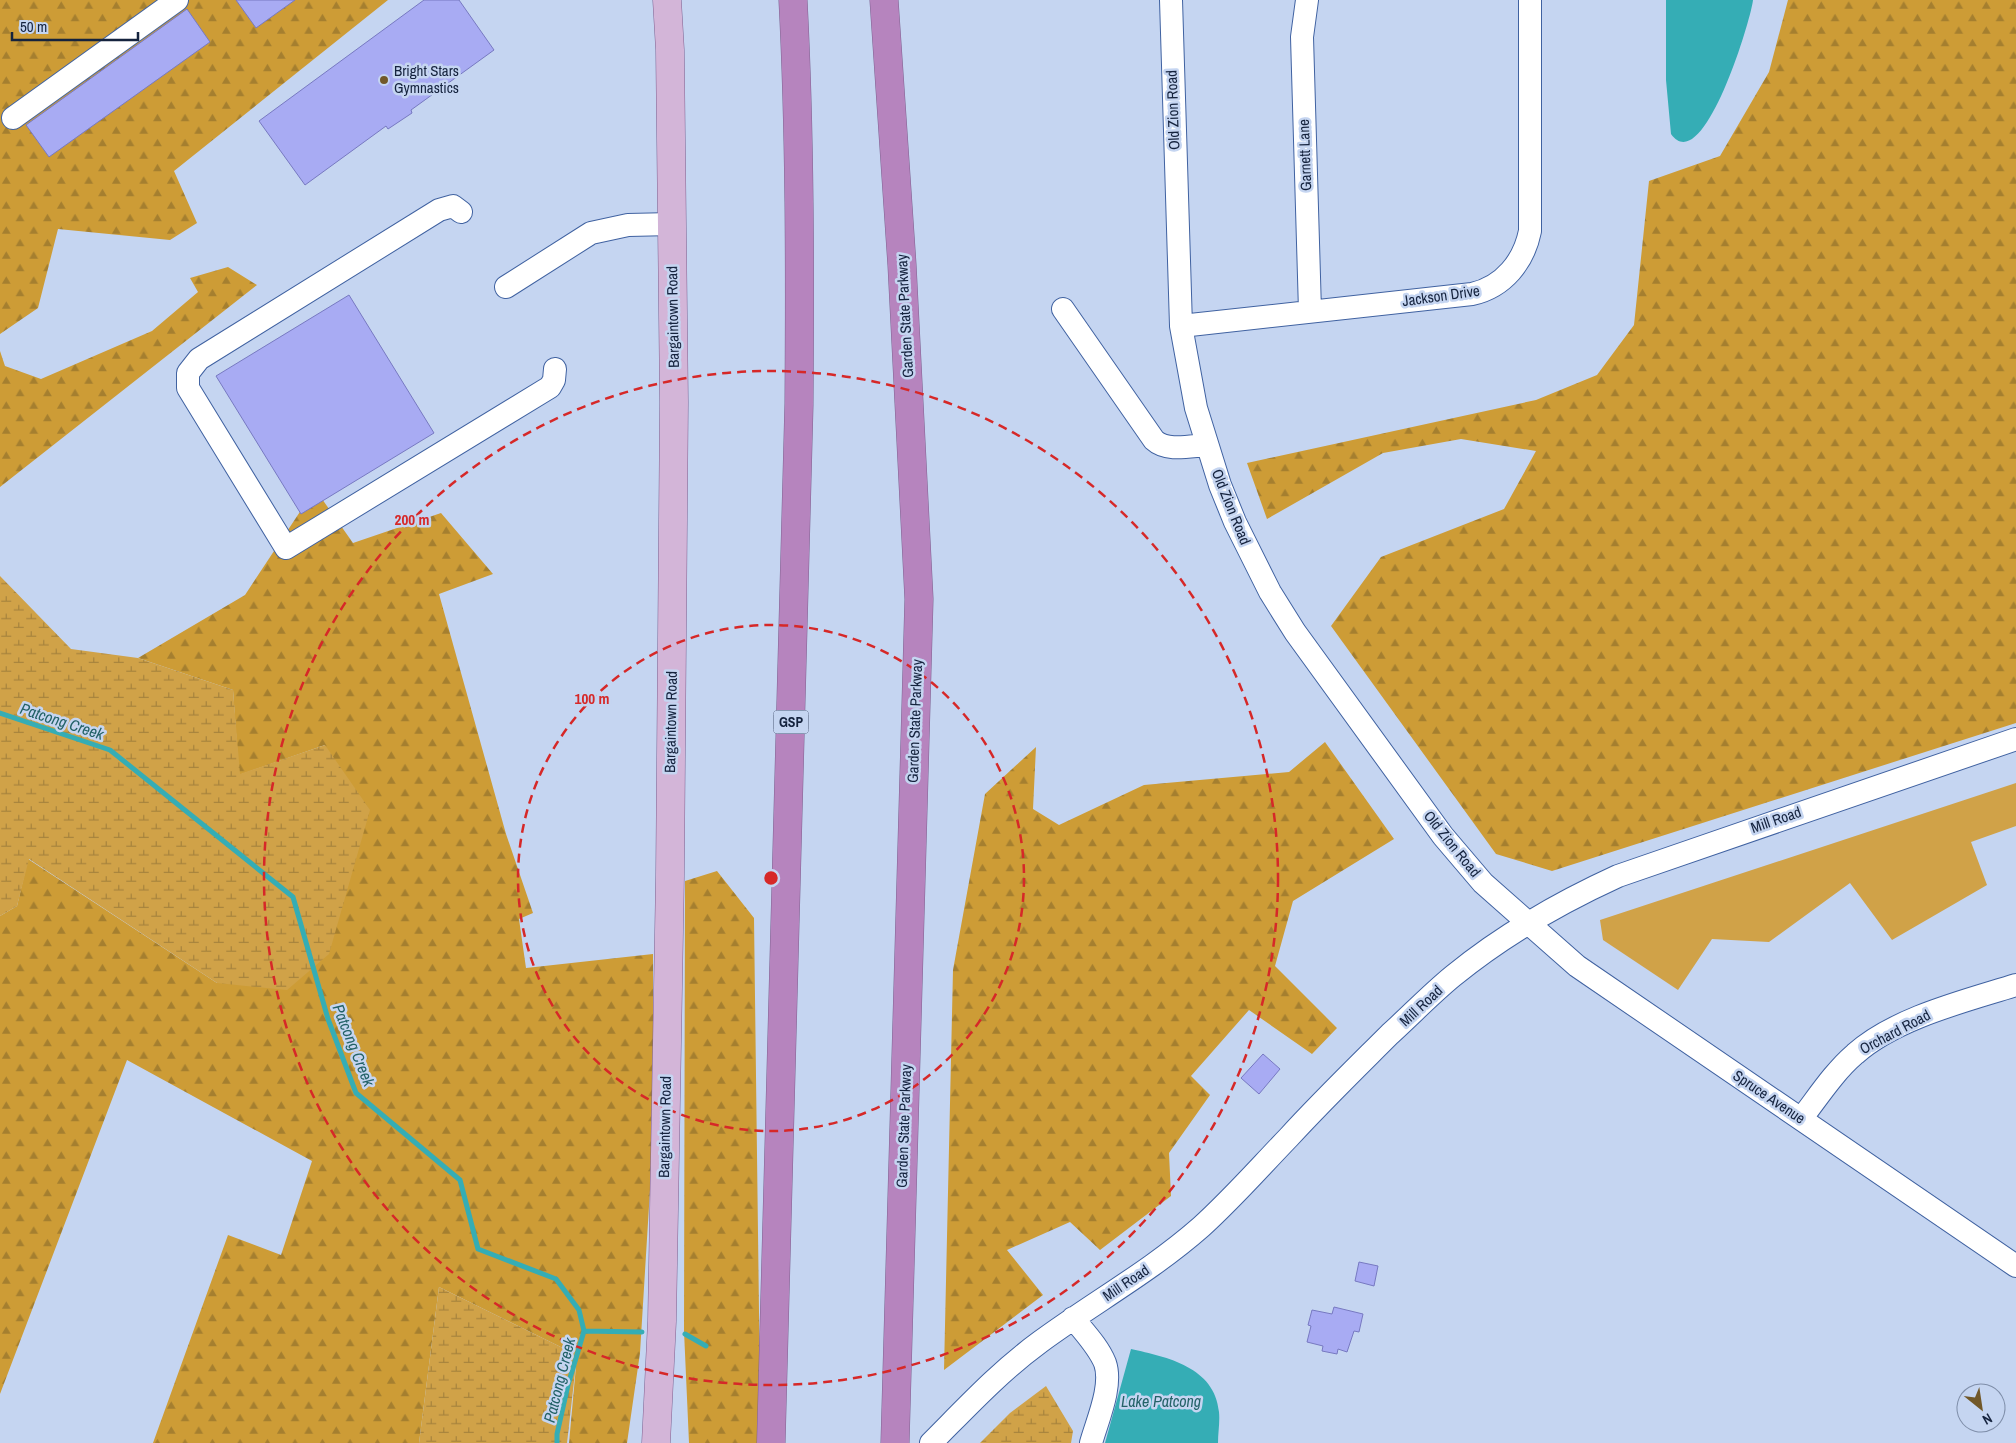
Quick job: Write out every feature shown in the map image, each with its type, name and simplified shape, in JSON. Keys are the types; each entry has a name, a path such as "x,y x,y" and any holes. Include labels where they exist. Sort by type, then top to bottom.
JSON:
{"highway":[{"name":"GSP","path":"771,1443 799,404 800,250 797,80 793,0"},
{"name":"Garden State Parkway","path":"884,0 902,266 919,599 895,1443"}],"main road":[{"name":"Bargaintown Road","path":"656,1443 662,1313 670,885 674,402 670,50 667,0"}],"street":[{"path":"13,118 177,0"},
{"name":"Old Zion Road","path":"1171,0 1181,326 1196,408 1223,492 1246,545 1270,592 1295,632 1387,761 1454,850 1483,883 1527,923"},
{"name":"Garnett Lane","path":"1307,0 1302,37 1310,311"},
{"name":"Jackson Drive","path":"1181,326 1472,294 1484,291 1500,281 1516,266 1523,254 1530,231 1530,0"},
{"path":"461,212 453,206 439,210 199,359 188,373 188,388 286,548 550,387 554,380 555,369"},
{"path":"506,287 591,233 628,225 672,224"},
{"path":"1063,309 1158,444 1166,446 1207,445"},
{"name":"Mill Road","path":"931,1443 1003,1371 1074,1318 1140,1274 1202,1225 1242,1188 1352,1071 1424,1002 1452,976 1487,949 1527,923 1564,902 1618,876 2016,738"},
{"name":"Spruce Avenue","path":"1527,923 1577,966 2016,1266"},
{"name":"Orchard Road","path":"1801,1119 1841,1067 1865,1045 1922,1016 2016,984"},
{"path":"1074,1318 1099,1352 1106,1370 1106,1393 1091,1443"}],"green space":[{"path":"0,0 388,0 174,171 197,223 170,240 58,229 38,308 0,334"},
{"path":"1788,0 2016,0 2016,723 1552,871 1496,854 1331,626 1381,557 1504,509 1536,451 1461,439 1383,453 1267,519 1247,463 1536,400 1597,375 1634,325 1649,181 1720,156 1769,72"},
{"path":"228,267 257,285 0,487 0,351 5,366 41,379 152,331 198,292 190,278"},
{"path":"315,489 353,543 441,513 493,574 439,594 506,834 533,913 519,919 526,968 653,954 653,1141 640,1353 627,1443 569,1443 577,1355 439,1287 419,1443 153,1443 228,1235 281,1255 312,1161 127,1060 0,1394 0,916 17,906 28,859 217,983 325,745 239,775 233,690 138,658 245,595"},
{"path":"0,576 71,649 138,658 233,690 240,774 325,745 370,810 329,954 287,990 217,983 29,859 17,906 0,916"},
{"path":"1325,742 1394,839 1293,901 1275,966 1337,1028 1312,1054 1249,1010 1191,1076 1210,1095 1169,1153 1171,1196 1100,1250 1070,1222 1007,1250 1043,1295 944,1370 953,970 985,794 1036,747 1033,809 1059,825 1144,785 1289,772"},
{"path":"2016,783 2016,826 1971,842 1987,885 1892,940 1850,883 1769,942 1712,939 1678,990 1603,940 1600,920"},
{"path":"717,871 754,918 760,1390 759,1443 689,1443 684,1331 685,881"},
{"path":"439,1287 577,1355 567,1443 419,1443"},
{"path":"1046,1386 1073,1431 1071,1443 980,1443 1010,1413"}],"water":[{"path":"1666,0 1753,0 1744,36 1723,91 1710,117 1697,135 1684,142 1671,134 1666,80"},
{"name":"Lake Patcong","path":"1131,1349 1174,1361 1199,1374 1209,1384 1216,1397 1219,1412 1218,1443 1105,1443"}],"building":[{"path":"236,0 295,0 256,28"},
{"name":"Bright Stars Gymnastics","path":"424,0 459,0 494,50 411,110 412,113 388,129 386,126 305,185 259,121"},
{"path":"187,9 210,42 49,157 26,125"},
{"path":"349,295 434,433 301,514 216,376"},
{"path":"1263,1054 1280,1069 1259,1094 1241,1078"},
{"path":"1359,1262 1378,1266 1374,1286 1355,1281"},
{"path":"1334,1307 1363,1314 1359,1332 1354,1331 1347,1352 1338,1349 1337,1354 1322,1351 1323,1346 1307,1342 1311,1326 1308,1325 1312,1310 1332,1314"}],"waterway":[{"name":"Patcong Creek","path":"0,713 110,750 293,897 328,1019 356,1093 460,1180 478,1249 556,1279 579,1310 584,1331 568,1385 557,1434 557,1443"},
{"path":"584,1331 642,1332"},
{"path":"685,1334 706,1346"}],"place":[{"name":"Bright Stars Gymnastics","path":"384,80"}]}
